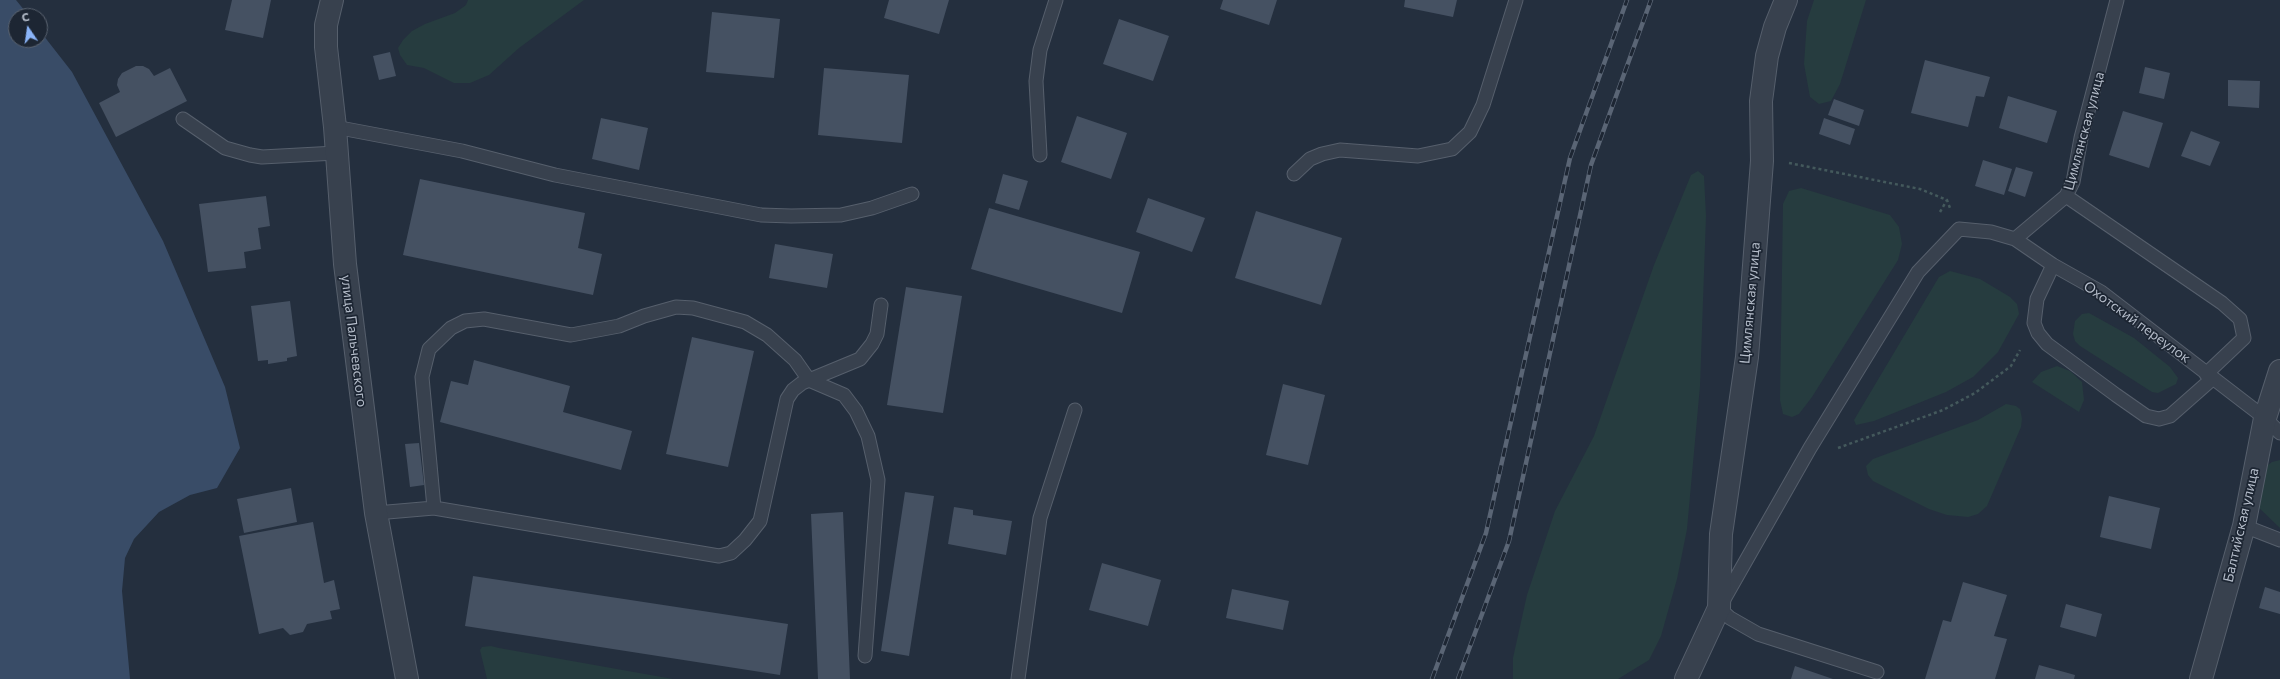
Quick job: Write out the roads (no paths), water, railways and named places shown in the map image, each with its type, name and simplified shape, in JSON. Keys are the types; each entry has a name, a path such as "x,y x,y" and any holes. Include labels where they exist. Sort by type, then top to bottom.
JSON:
{"street":[{"name":"улица Пальчевского","path":"332,0 326,25 326,47 335,127 344,264 376,513 406,679"},
{"name":"Цимлянская улица","path":"1686,679 1719,608 1721,534 1747,357 1762,161 1761,101 1767,56 1775,27 1786,0"},
{"name":"Балтийская улица","path":"2201,679 2273,426 2280,370"}],"lane":[{"path":"1040,155 1036,81 1040,50 1056,0"},
{"path":"1294,174 1310,159 1322,154 1340,150 1418,156 1452,149 1470,132 1483,104 1516,0"},
{"name":"Цимлянская улица","path":"2015,239 2066,196 2073,182 2081,138 2117,0"},
{"path":"183,119 225,148 250,155 262,157 336,153"},
{"path":"335,127 462,151 555,175 761,214 791,216 841,215 872,208 912,194"},
{"path":"2053,265 2036,298 2034,324 2047,344 2146,416 2159,419 2170,416 2244,338 2240,319 2222,303 2066,196"},
{"name":"Цимлянская улица","path":"1719,608 1810,448 1918,272 1959,229"},
{"name":"Охотский переулок","path":"1959,229 1991,232 2015,239 2053,265 2101,292 2273,426"},
{"path":"376,513 434,508 719,556 731,553 745,540 760,521 787,399 793,390 809,380 860,358 872,344 877,334 881,305"},
{"path":"434,508 422,377 429,349 451,328 465,322 484,319 571,335 619,326 644,316 676,307 693,308 745,322 761,332 795,360 809,380 844,395 856,411 868,436 878,480 865,656"},
{"path":"1018,679 1040,518 1075,410"},
{"path":"2244,526 2280,540"},
{"path":"1719,608 1730,618 1758,634 1877,672"}],"water":[{"path":"0,0 16,0 22,8 8,8 8,48 48,48 48,41 72,72 163,241 225,387 240,448 217,488 190,495 159,512 134,539 125,558 122,591 130,679 0,679"}],"railway":[{"path":"1432,679 1486,533 1570,158 1627,0"},
{"path":"1458,679 1509,541 1591,165 1651,0"}]}
